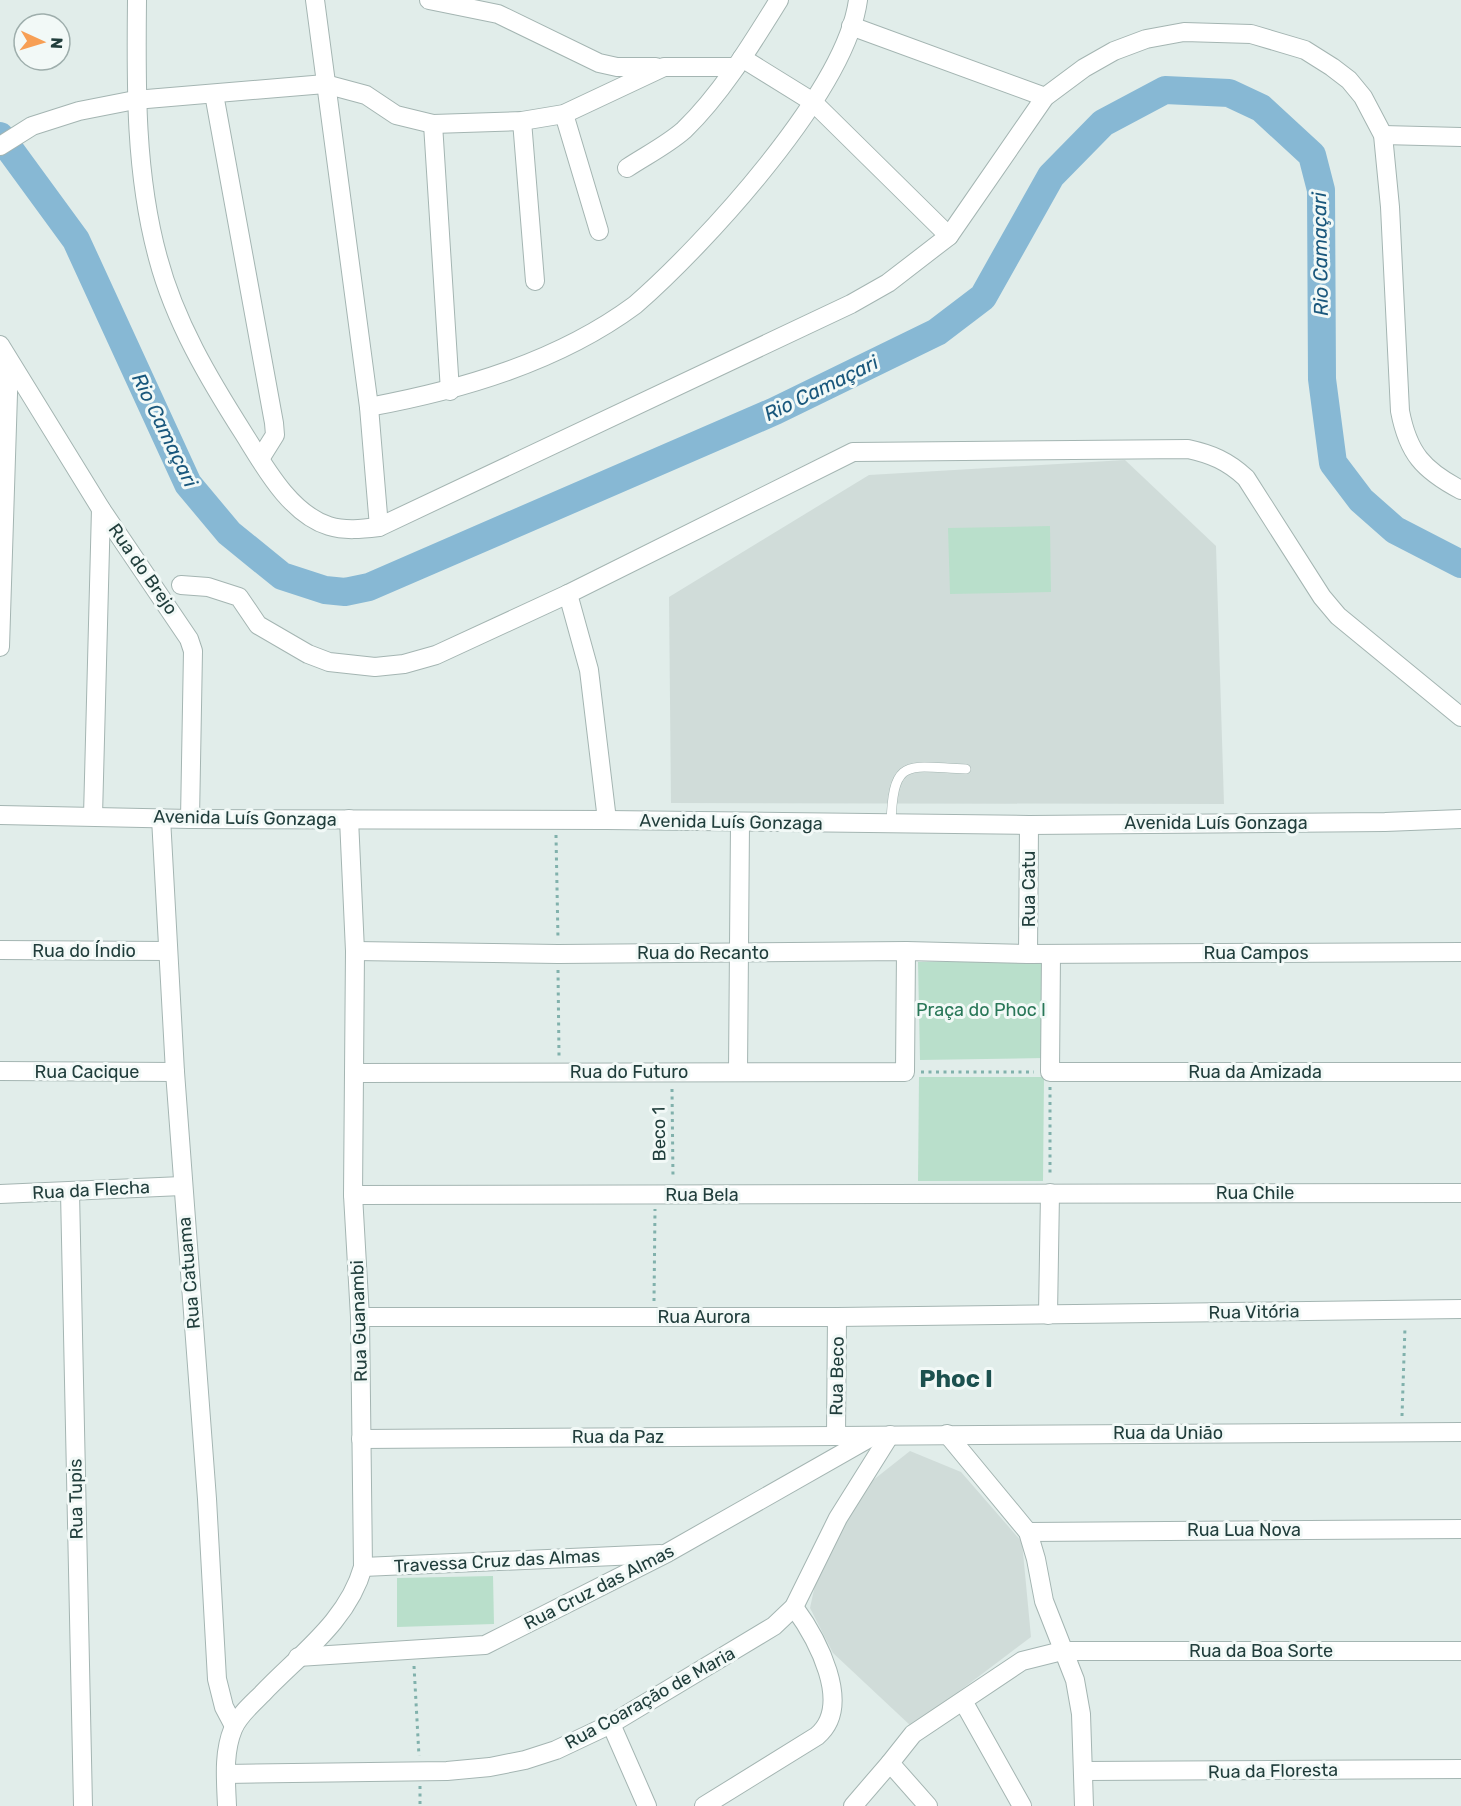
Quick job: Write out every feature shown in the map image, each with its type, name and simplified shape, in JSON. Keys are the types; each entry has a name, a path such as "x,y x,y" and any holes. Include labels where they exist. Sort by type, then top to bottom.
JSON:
{"street":[{"path":"137,0 135,100 145,193 158,259 180,321 207,376 260,459 297,506 312,518 330,526 353,530 379,528 851,304 888,283 949,236 1045,97 1084,68 1114,51 1146,39 1184,32 1251,34 1305,50 1349,80 1363,97 1383,135 1390,207 1400,411 1404,430 1411,449 1419,460 1431,472 1461,490"},
{"path":"315,0 369,407 379,528"},
{"path":"429,0 498,14 599,63 616,67 664,67 739,62 813,102 949,236"},
{"path":"627,168 682,131 739,62 779,0"},
{"path":"369,407 450,391 536,360 617,318 635,305 730,211 813,102 832,69 851,26 858,0"},
{"path":"851,26 1045,97"},
{"path":"0,146 32,126 79,111 135,100 325,84 366,95 396,115 433,124 522,121 564,114 664,67"},
{"path":"214,94 274,423 275,435 260,459"},
{"path":"564,114 599,231"},
{"path":"522,121 535,281"},
{"path":"433,124 450,391"},
{"path":"1383,135 1461,137"},
{"name":"Rua do Brejo","path":"0,345 101,509 184,629 193,651 190,819"},
{"path":"0,647 1,501 9,362"},
{"path":"181,585 208,587 239,597 258,625 308,654 329,662 375,667 404,664 436,655 568,594 853,452 1188,449 1211,454 1232,465 1246,478 1322,597 1338,616 1461,717"},
{"path":"93,816 101,509"},
{"path":"568,594 589,670 607,820"},
{"name":"Avenida Luís Gonzaga","path":"0,815 190,819 607,820 1029,825 1386,822 1461,819"},
{"name":"Rua Catuama","path":"161,818 182,1186 207,1499 218,1679 224,1707 234,1726"},
{"name":"Rua Guanambi","path":"234,1726 298,1657 340,1617 359,1582 363,1567 360,1317 354,1195 355,951 349,819"},
{"path":"738,1072 737,953 740,823"},
{"name":"Rua Catu","path":"1028,954 1029,825"},
{"name":"Rua do Índio","path":"0,950 168,951"},
{"name":"Rua do Recanto","path":"355,951 737,953 906,951 1051,954"},
{"path":"904,1072 906,951"},
{"name":"Rua Campos","path":"1051,954 1461,952"},
{"path":"1050,1072 1051,954"},
{"name":"Rua Cacique","path":"0,1071 175,1072"},
{"name":"Rua do Futuro","path":"354,1073 904,1072"},
{"name":"Rua da Amizada","path":"1050,1072 1461,1072"},
{"name":"Rua da Flecha","path":"0,1194 182,1186"},
{"name":"Rua Tupis","path":"70,1192 83,1806"},
{"path":"1048,1314 1050,1193"},
{"name":"Rua Chile","path":"1050,1193 1461,1193"},
{"name":"Rua Bela","path":"354,1195 1050,1193"},
{"name":"Rua Vitória","path":"1048,1314 1461,1310"},
{"name":"Rua Aurora","path":"360,1317 837,1317 1048,1314"},
{"name":"Rua Beco","path":"836,1435 837,1317"},
{"name":"Rua da União","path":"883,1435 1461,1432"},
{"path":"947,1434 1028,1532 1044,1601 1078,1692 1084,1771 1084,1806"},
{"name":"Rua da Paz","path":"361,1439 883,1435"},
{"name":"Rua Cruz das Almas","path":"298,1657 485,1645 668,1553 883,1435"},
{"name":"Rua Coaração de Maria","path":"226,1774 420,1772 490,1767 525,1760 565,1746 611,1724 774,1626 794,1607 838,1518 883,1435"},
{"name":"Rua Lua Nova","path":"1028,1532 1461,1529"},
{"name":"Travessa Cruz das Almas","path":"363,1567 668,1553"},
{"path":"704,1806 817,1736 828,1722 832,1713 829,1676 811,1630 794,1607"},
{"name":"Rua da Boa Sorte","path":"853,1806 913,1734 1022,1660 1062,1651 1461,1651"},
{"path":"963,1701 1022,1806"},
{"path":"611,1724 647,1806"},
{"path":"227,1806 226,1774 229,1744 234,1726"},
{"path":"890,1763 928,1806"},
{"name":"Rua da Floresta","path":"1084,1771 1461,1769"}],"lane":[{"path":"891,824 895,784 900,773 912,768 966,769"}],"path":[{"name":"Beco 1","path":"672,1072 674,1195"},
{"path":"904,1072 1050,1072 1050,1193"},
{"path":"654,1317 655,1195"},
{"path":"1402,1432 1405,1310"},
{"path":"414,1650 420,1806"}],"shaded area":[{"path":"1125,460 1216,546 1224,804 671,803 669,597 869,475"},
{"path":"910,1451 961,1472 1022,1542 1031,1637 912,1727 833,1653 810,1608 818,1571 858,1492"}],"green space":[{"path":"1050,526 1051,592 950,594 948,528"},
{"name":"Praça do Phoc I","path":"1043,961 1044,1058 920,1060 918,962"},
{"path":"919,1077 1044,1077 1043,1181 918,1181"},
{"path":"493,1576 494,1624 397,1627 397,1578"}],"waterway":[{"name":"Rio Camaçari","path":"0,136 76,240 188,484 229,533 282,576 325,590 345,592 369,587 775,411 937,332 983,297 1051,176 1103,123 1165,90 1229,93 1261,108 1312,155 1321,190 1322,379 1333,463 1361,500 1395,530 1461,564"}],"district":[{"name":"Phoc I","path":"956,1379"}]}
